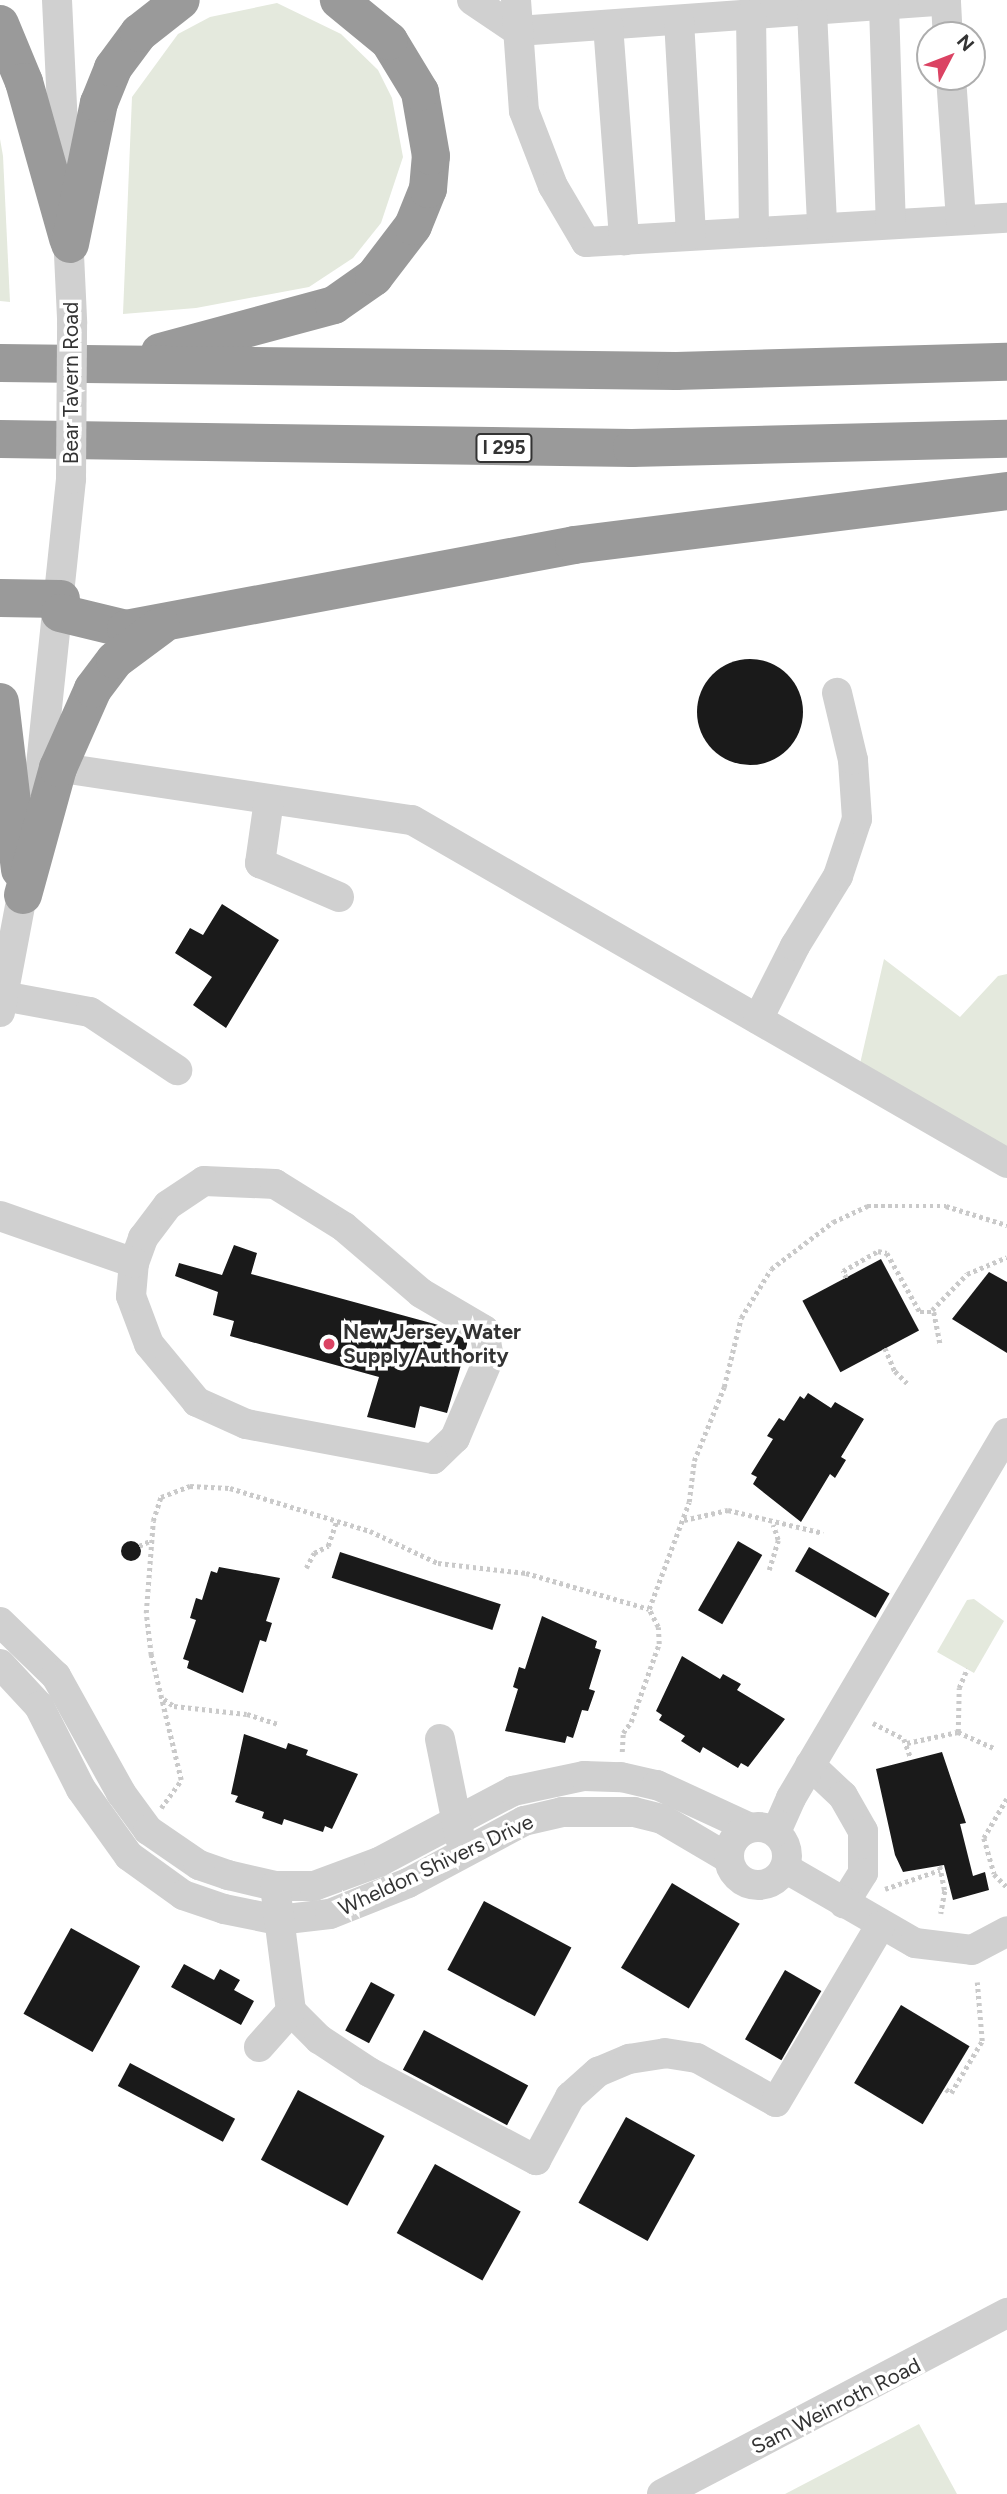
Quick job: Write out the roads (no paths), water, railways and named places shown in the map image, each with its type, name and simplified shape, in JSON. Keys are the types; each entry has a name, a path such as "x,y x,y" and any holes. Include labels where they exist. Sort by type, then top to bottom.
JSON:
{"highway":[{"path":"69,244 99,103 113,68 139,33 181,0"},
{"path":"110,365 334,305 374,277 405,240 429,181 431,141 425,109 398,53 368,20 339,0"},
{"path":"0,24 24,82 69,244"},
{"path":"0,349 48,364"},
{"path":"0,362 676,371 1007,362"},
{"name":"I 295","path":"0,439 606,448 1007,439"},
{"path":"0,598 60,606 116,628 164,624 267,600 574,545 1007,491"},
{"path":"23,895 50,766 103,673 164,624"},
{"path":"0,702 23,895"}],"street":[{"name":"Bear Tavern Road","path":"50,766 71,479 72,323 57,0"},
{"path":"472,0 518,31 946,1 947,21"},
{"path":"516,0 524,111 553,186 586,242 822,226 1007,218"},
{"path":"884,6 891,223"},
{"path":"812,11 822,226"},
{"path":"751,15 754,231"},
{"path":"679,20 691,235"},
{"path":"608,25 624,240"},
{"path":"952,91 961,220"},
{"path":"758,1019 795,946 838,876 857,819 853,760 836,693"},
{"path":"50,766 412,821 1007,1163"},
{"path":"269,800 260,863 339,897"},
{"path":"23,895 2,1004 90,1012 177,1070"},
{"path":"204,1181 275,1184 344,1227 421,1293 484,1330 489,1358 455,1438 433,1459 246,1424 197,1402 149,1344 131,1296 134,1263 143,1238 168,1205 204,1181"},
{"path":"0,1216 134,1263"},
{"path":"762,1830 786,1848 785,1868 772,1882 753,1885 736,1875 728,1858 733,1839 762,1830 810,1765 1007,1433"},
{"name":"Wheldon Shivers Drive","path":"0,1622 56,1676 121,1793 148,1830 199,1865 275,1886 314,1886 349,1875 513,1791 584,1776 621,1777 657,1785 762,1830"},
{"name":"Wheldon Shivers Drive","path":"0,1664 39,1706 81,1789 129,1856 184,1895 224,1909 278,1920 330,1914 366,1902 524,1821 597,1810 662,1819 728,1858"},
{"path":"440,1739 463,1852"},
{"path":"810,1765 843,1796 863,1830 863,1873 844,1904"},
{"path":"785,1868 880,1926 915,1943 972,1950 1007,1931"},
{"path":"275,1886 291,2011 319,2039 369,2072 536,2160 570,2097 598,2071 629,2059 665,2053 697,2059 775,2102 880,1926"},
{"path":"259,2047 291,2011"},
{"name":"Sam Weinroth Road","path":"662,2494 1007,2314"}],"place":[{"name":"New Jersey Water Supply Authority","path":"329,1344"}]}
